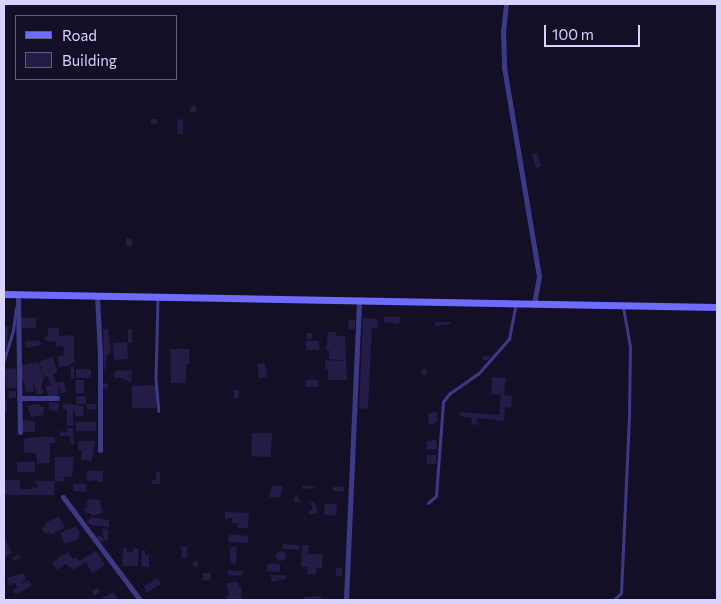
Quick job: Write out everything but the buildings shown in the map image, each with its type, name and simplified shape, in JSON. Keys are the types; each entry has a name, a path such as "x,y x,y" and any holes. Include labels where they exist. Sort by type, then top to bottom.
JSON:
{"main road":[{"path":"4,294 717,307"}],"street":[{"path":"506,4 503,31 504,67 539,276 534,304"},
{"path":"18,294 20,432"},
{"path":"98,296 100,450"},
{"path":"346,600 359,300"},
{"path":"19,398 57,398"},
{"path":"63,497 140,600"}],"lane":[{"path":"158,297 156,379 159,411"},
{"path":"428,503 436,496 442,402 449,394 478,374 509,339 516,304"},
{"path":"4,360 13,330 14,311 18,306"},
{"path":"614,600 621,593 629,416 630,347 623,306"}]}
